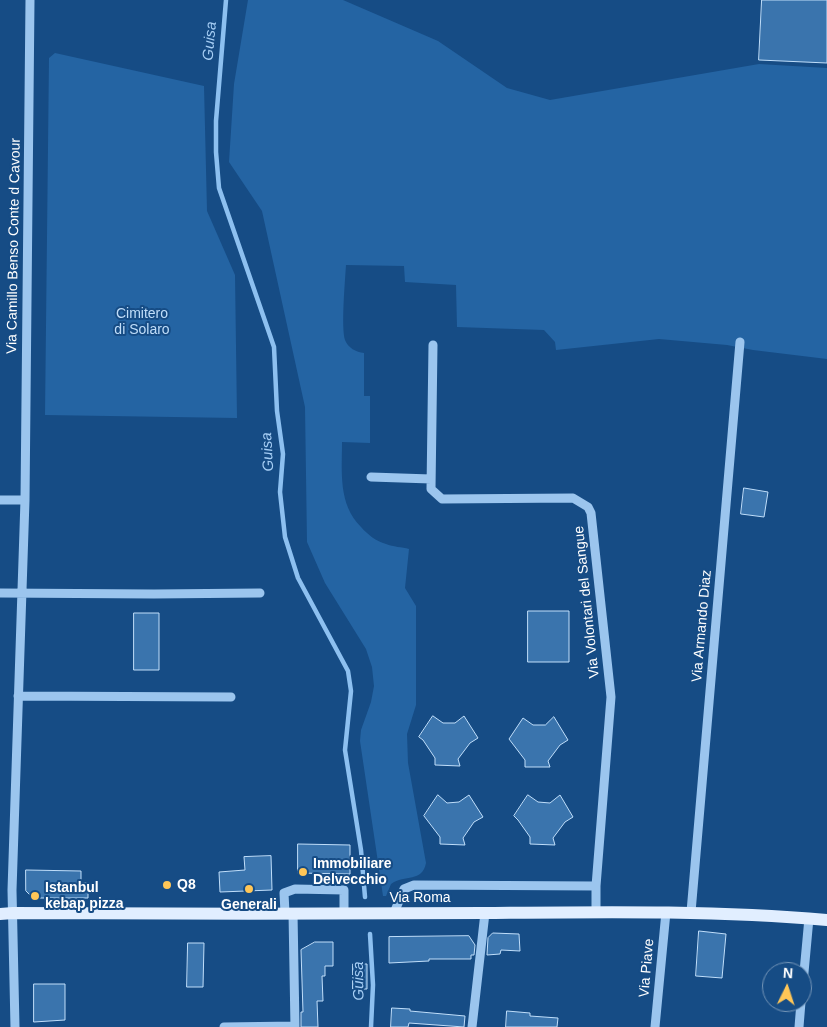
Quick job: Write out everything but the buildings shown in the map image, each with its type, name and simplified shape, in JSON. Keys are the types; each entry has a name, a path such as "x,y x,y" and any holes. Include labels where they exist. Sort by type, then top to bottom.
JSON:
{"main road":[{"name":"Via Roma","path":"6,914 691,912 827,920"}],"street":[{"name":"Via Camillo Benso Conte d Cavour","path":"15,1027 6,914 12,890 25,500 30,0"},
{"name":"Via Armando Diaz","path":"691,912 740,342"},
{"name":"Via Volontari del Sangue","path":"433,345 431,489 442,499 573,498 588,507 591,513 611,696 596,886 596,912"},
{"path":"371,477 431,478"},
{"path":"0,500 25,500"},
{"path":"0,593 154,594 260,592"},
{"path":"18,696 231,697"},
{"path":"394,913 404,889 414,885 596,886"},
{"path":"224,1027 295,1026 289,913 284,893 295,889 344,890 344,913"},
{"name":"Via Piave","path":"655,1027 666,912"},
{"path":"472,1027 485,913"},
{"path":"805,962 809,918"},
{"path":"799,1027 800,1012"}],"green space":[{"path":"248,0 343,0 438,41 507,88 550,100 759,64 827,68 827,359 727,345 659,339 556,350 555,342 544,330 457,327 456,285 405,282 404,266 346,265 344,334 346,343 350,347 355,351 364,353 364,396 370,396 370,443 342,442 342,476 345,498 354,518 369,535 389,545 409,549 405,588 416,606 416,705 407,734 408,763 426,863 424,869 417,876 402,879 391,884 386,896 383,896 360,741 361,730 371,702 374,686 372,667 366,649 325,583 307,542 305,407 262,211 229,162 234,84"},
{"name":"Cimitero di Solaro","path":"55,53 204,86 207,211 235,275 237,418 45,415 49,58"}],"waterway":[{"name":"Guisa","path":"226,0 216,121 219,188 274,347 277,411 283,454 280,492 285,537 298,578 348,671 351,691 345,750 361,850 365,897"},
{"name":"Guisa","path":"370,934 373,985 371,1027"}],"place":[{"name":"Immobiliare Delvecchio","path":"303,872"},
{"name":"Q8","path":"167,885"},
{"name":"Generali","path":"249,889"},
{"name":"Istanbul kebap pizza","path":"35,896"}]}
